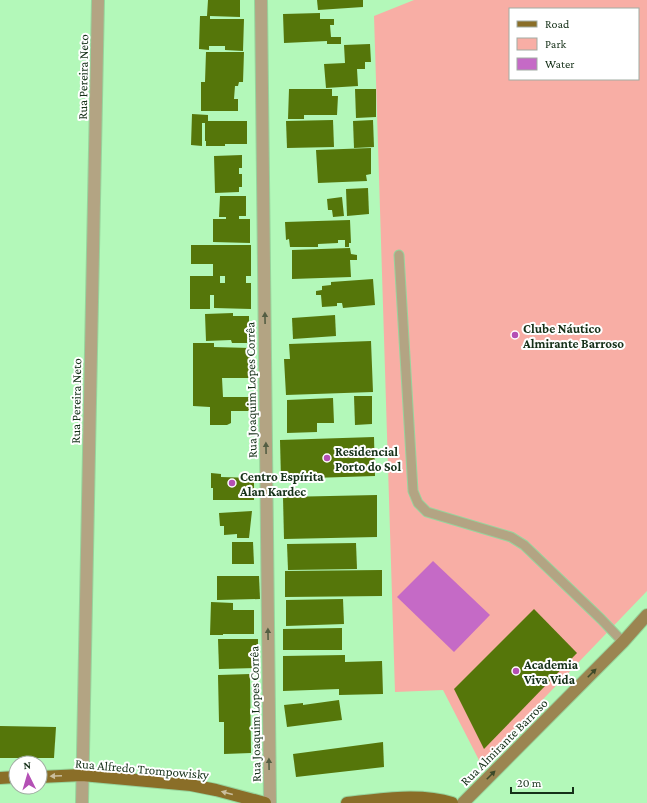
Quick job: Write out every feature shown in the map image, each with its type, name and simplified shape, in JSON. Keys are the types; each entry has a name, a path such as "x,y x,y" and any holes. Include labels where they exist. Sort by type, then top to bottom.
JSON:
{"main road":[{"name":"Rua Alfredo Trompowisky","path":"48,777 82,775 191,785 265,803"},
{"path":"347,803 408,798 446,801 452,803"}],"street":[{"name":"Rua Pereira Neto","path":"82,803 98,0"},
{"name":"Rua Joaquim Lopes Corrêa","path":"261,0 270,803"},
{"name":"Rua Almirante Barroso","path":"463,803 623,642 647,615"}],"lane":[{"path":"399,255 413,490 418,503 427,512 511,537 524,544 623,642"}],"green space":[{"name":"Clube Náutico Almirante Barroso","path":"414,0 647,0 647,591 481,764 443,690 395,692 374,16"}],"water":[{"path":"433,561 490,615 454,652 397,597"}],"building":[{"path":"208,0 240,0 240,17 210,16 210,19 244,19 243,51 225,50 225,46 209,46 209,50 199,49 200,16 207,16"},
{"path":"317,0 363,0 363,7 318,10"},
{"path":"320,13 320,19 334,19 334,25 330,25 331,37 341,37 341,44 327,44 327,41 284,43 283,14"},
{"path":"370,44 371,62 365,62 365,69 357,69 358,86 326,88 324,64 345,63 344,45"},
{"path":"206,52 244,52 243,82 239,82 238,86 235,86 234,99 238,99 238,111 201,111 201,82 205,82"},
{"path":"289,89 332,89 332,96 338,96 337,115 304,115 304,119 288,119"},
{"path":"355,89 376,89 376,117 356,118"},
{"path":"192,114 208,115 208,121 247,121 247,144 206,146 205,123 202,123 202,146 191,145"},
{"path":"333,120 334,147 287,148 286,121"},
{"path":"373,120 374,147 354,148 353,121"},
{"path":"371,148 371,174 366,175 367,181 318,183 316,150"},
{"path":"242,155 242,168 239,168 239,174 242,174 242,187 239,187 239,192 215,193 214,156"},
{"path":"368,188 369,214 347,216 346,189"},
{"path":"220,196 246,196 246,216 239,216 239,219 250,219 250,243 213,242 213,219 226,219 226,217 219,217"},
{"path":"342,197 344,216 333,217 332,210 328,210 327,199"},
{"path":"350,220 351,243 349,243 349,247 345,247 345,240 338,240 338,243 318,244 318,247 290,247 289,239 286,240 285,222"},
{"path":"191,245 251,245 251,276 246,276 246,283 251,283 251,309 214,308 214,295 210,295 210,309 190,309 190,276 213,276 213,264 191,264","holes":["220,276 225,276 225,283 220,283"]},
{"path":"350,248 351,254 357,255 357,260 350,260 351,277 292,279 292,250"},
{"path":"373,279 375,305 343,308 342,303 337,303 337,306 322,307 321,295 316,295 316,291 322,290 322,286 331,285 331,282"},
{"path":"233,313 233,316 249,316 249,339 247,339 247,343 232,343 231,340 206,341 205,314"},
{"path":"335,315 336,336 293,339 292,318"},
{"path":"371,341 373,392 286,395 284,359 290,359 289,344"},
{"path":"193,343 214,343 214,347 250,348 250,378 222,378 223,397 252,397 251,411 231,411 231,423 227,425 210,425 210,407 193,406"},
{"path":"354,396 372,396 372,424 355,425"},
{"path":"333,398 334,423 317,423 317,432 287,433 287,400"},
{"name":"Residencial Porto do Sol","path":"374,437 375,476 281,479 280,440"},
{"name":"Centro Espírita Alan Kardec","path":"211,473 221,474 221,477 254,478 254,500 213,500"},
{"path":"377,495 377,537 284,539 283,497"},
{"path":"252,511 249,538 237,538 237,534 224,535 224,526 220,526 219,513"},
{"path":"232,542 253,542 254,564 232,564"},
{"path":"356,543 357,569 288,570 287,544"},
{"path":"382,570 382,596 285,597 285,571"},
{"path":"217,576 259,576 260,599 217,600"},
{"path":"343,599 344,624 286,626 286,600"},
{"path":"211,602 233,603 233,610 254,610 254,634 210,635"},
{"name":"Academia Viva Vida","path":"534,609 577,653 484,749 454,689"},
{"path":"342,628 342,650 283,650 283,629"},
{"path":"218,639 258,639 258,668 219,669"},
{"path":"345,655 345,662 382,661 383,694 339,695 339,689 283,691 283,656"},
{"path":"250,674 251,753 224,754 224,722 219,722 218,675"},
{"path":"339,700 342,720 287,727 284,705 303,703 303,705"},
{"path":"0,726 56,727 54,758 48,758 48,755 8,755 8,758 0,758"},
{"path":"383,742 384,767 296,777 293,754"}],"place":[{"name":"Clube Náutico Almirante Barroso","path":"515,335"},
{"name":"Residencial Porto do Sol","path":"327,458"},
{"name":"Centro Espírita Alan Kardec","path":"232,483"},
{"name":"Academia Viva Vida","path":"516,671"}]}
